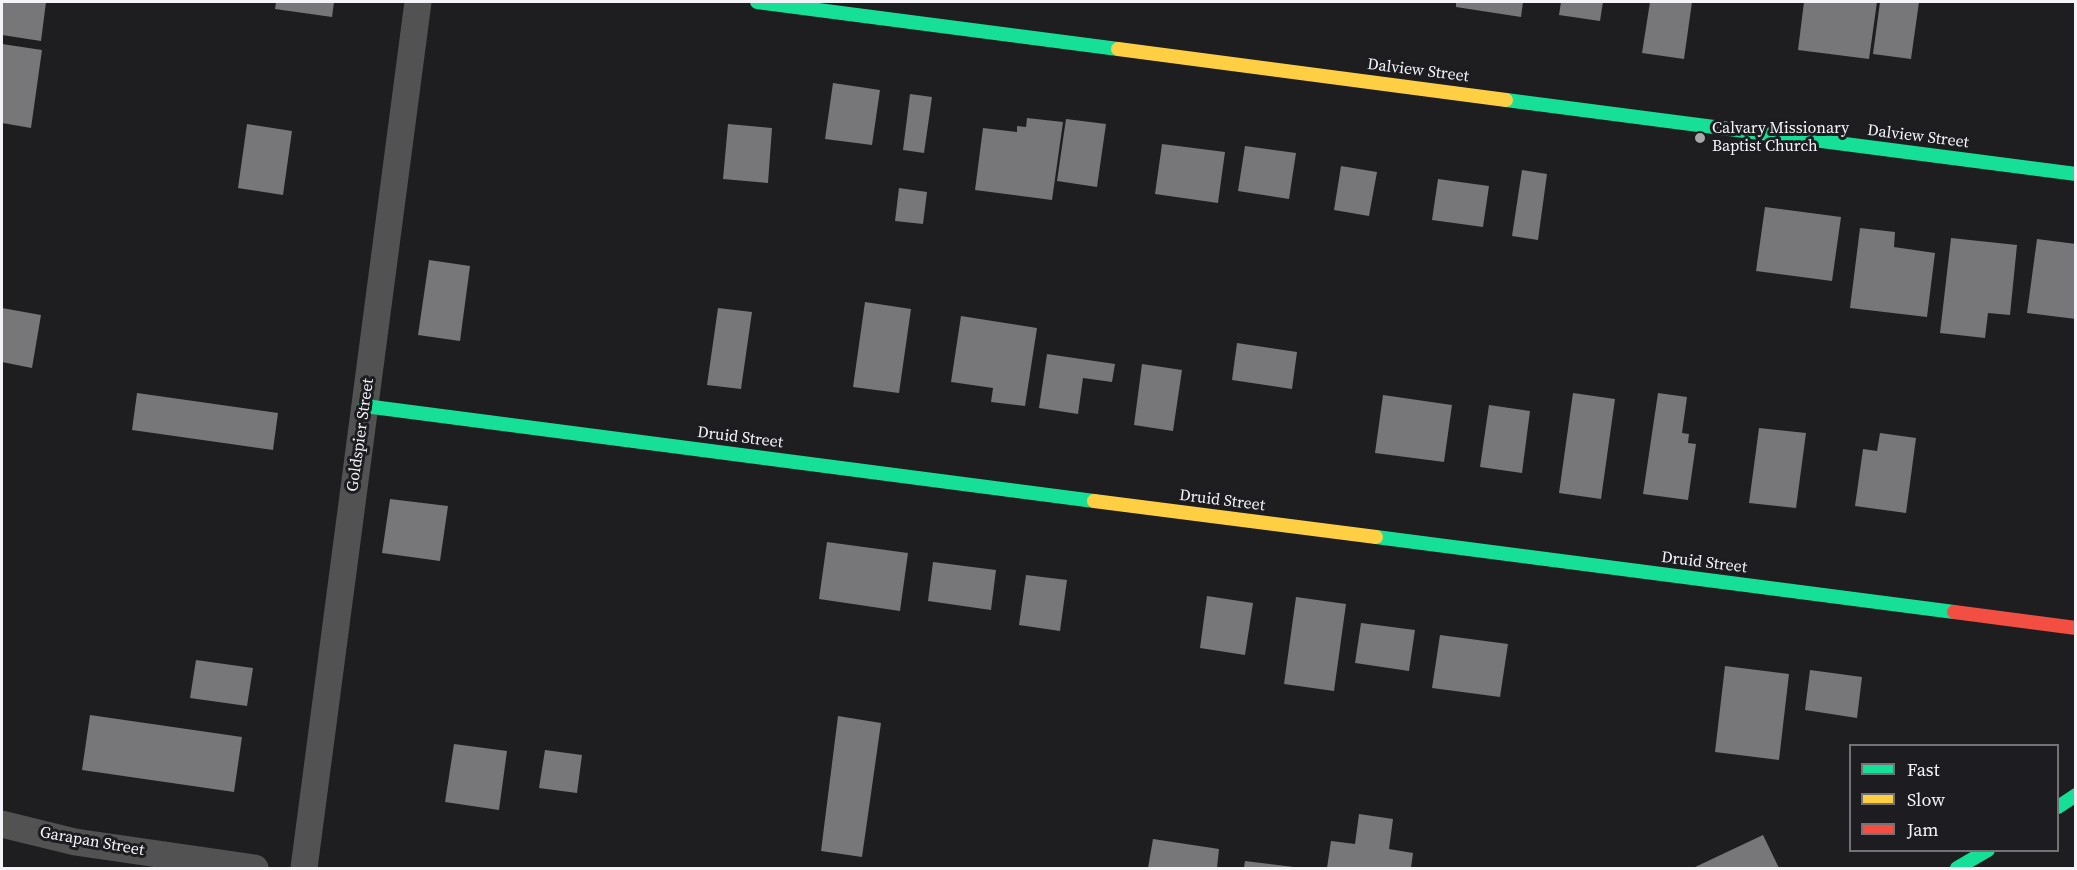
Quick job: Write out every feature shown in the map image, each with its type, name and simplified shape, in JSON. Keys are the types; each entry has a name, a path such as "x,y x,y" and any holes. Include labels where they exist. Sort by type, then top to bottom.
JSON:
{"street":[{"name":"Goldspier Street","path":"304,868 418,2"},
{"name":"Dalview Street","path":"757,2 2076,174"},
{"name":"Druid Street","path":"365,406 2076,628"},
{"path":"2059,806 2076,795"},
{"name":"Garapan Street","path":"2,824 75,842 255,868"},
{"path":"1957,868 1985,852"}],"building":[{"path":"2,2 46,2 41,41 2,35"},
{"path":"276,2 334,2 332,17 275,9"},
{"path":"1456,2 1523,2 1521,17 1456,7"},
{"path":"1561,2 1603,2 1600,21 1559,15"},
{"path":"1650,2 1692,2 1684,59 1642,53"},
{"path":"1804,2 1877,2 1869,59 1798,50"},
{"path":"1880,2 1919,2 1911,59 1873,54"},
{"path":"2,44 42,50 31,128 2,123"},
{"path":"833,83 880,90 872,145 825,139"},
{"path":"910,94 932,97 924,153 903,150"},
{"path":"1027,118 1063,122 1052,200 975,190 983,128 1017,132 1017,126 1026,127"},
{"path":"1066,119 1106,124 1097,187 1057,181"},
{"path":"247,124 292,131 283,195 238,188"},
{"path":"728,124 772,128 768,183 723,179"},
{"path":"1162,144 1225,152 1218,203 1155,194"},
{"path":"1245,146 1296,153 1289,199 1238,191"},
{"path":"1341,166 1377,172 1369,216 1334,210"},
{"path":"1522,170 1547,174 1538,240 1512,236"},
{"path":"1438,179 1489,186 1483,227 1432,220"},
{"path":"899,188 927,192 923,224 895,221"},
{"path":"1765,207 1841,217 1832,281 1756,271"},
{"path":"1860,228 1895,232 1894,247 1935,253 1927,317 1850,308"},
{"path":"1951,238 2017,245 2010,315 1988,313 1985,338 1940,333"},
{"path":"2037,239 2076,244 2076,319 2027,313"},
{"path":"429,260 470,266 460,341 418,335"},
{"path":"865,302 911,309 899,393 853,387"},
{"path":"2,308 41,315 32,368 2,362"},
{"path":"718,308 752,312 741,389 707,385"},
{"path":"961,316 1037,328 1025,406 991,402 993,388 951,382"},
{"path":"1237,343 1297,352 1292,389 1232,380"},
{"path":"1047,354 1115,364 1112,382 1083,378 1078,414 1039,408"},
{"path":"1142,364 1182,370 1173,431 1134,425"},
{"path":"137,393 278,413 273,450 132,430"},
{"path":"1573,393 1615,399 1601,499 1559,493"},
{"path":"1658,393 1687,397 1682,433 1689,434 1688,443 1696,444 1688,500 1643,494"},
{"path":"1383,395 1452,405 1444,462 1375,453"},
{"path":"1489,405 1530,411 1522,473 1480,467"},
{"path":"1759,428 1806,433 1796,508 1749,503"},
{"path":"1880,433 1916,438 1906,513 1855,506 1863,449 1877,451"},
{"path":"390,499 448,506 440,561 382,553"},
{"path":"827,542 908,553 900,611 819,599"},
{"path":"933,562 996,570 991,610 928,601"},
{"path":"1026,575 1067,580 1060,631 1019,625"},
{"path":"1207,596 1253,603 1245,655 1200,648"},
{"path":"1296,597 1346,604 1334,691 1284,684"},
{"path":"1361,623 1415,630 1409,671 1355,663"},
{"path":"1440,635 1508,644 1500,697 1432,688"},
{"path":"196,660 253,668 247,706 190,698"},
{"path":"1725,666 1789,674 1779,760 1715,752"},
{"path":"1810,670 1862,677 1857,718 1805,710"},
{"path":"90,715 242,737 234,792 82,770"},
{"path":"838,716 881,723 862,857 821,851"},
{"path":"454,744 507,751 499,810 445,802"},
{"path":"545,750 582,755 577,793 539,788"},
{"path":"1359,814 1393,819 1389,849 1413,853 1411,868 1327,868 1331,841 1355,844"},
{"path":"1763,835 1779,868 1693,868"},
{"path":"1153,839 1219,849 1217,868 1148,868"},
{"path":"1245,861 1294,867 1294,868 1244,868"}],"traffic: fast":[{"path":"757,2 1118,49"},
{"path":"1506,100 2076,174"},
{"path":"365,406 1094,501"},
{"path":"1376,537 1954,612"},
{"path":"2059,806 2076,795"},
{"path":"1957,868 1985,852"}],"traffic: slow":[{"path":"1118,49 1506,100"},
{"path":"1094,501 1376,537"}],"traffic: jam":[{"path":"1954,612 2076,628"}],"place":[{"name":"Calvary Missionary Baptist Church","path":"1700,138"}]}
